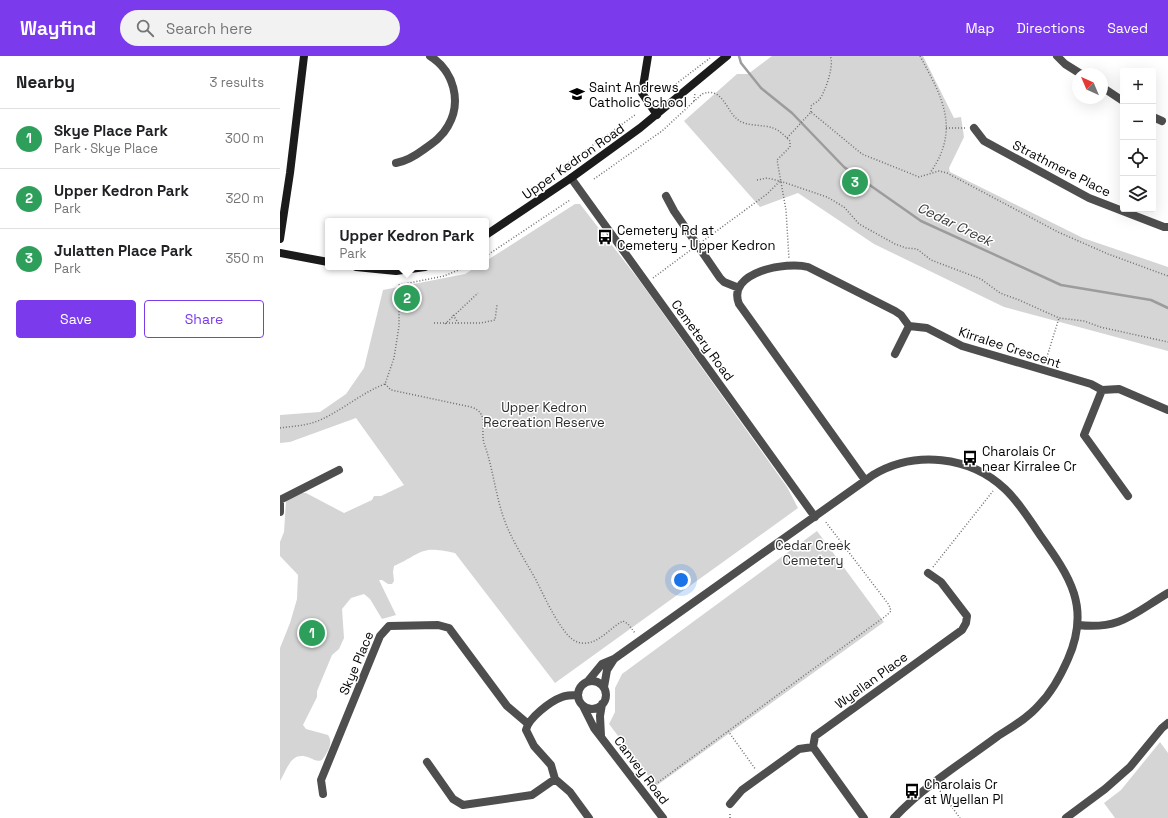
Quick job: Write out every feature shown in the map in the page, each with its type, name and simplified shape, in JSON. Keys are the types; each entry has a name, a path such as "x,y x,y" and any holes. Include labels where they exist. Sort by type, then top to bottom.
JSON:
{"main road":[{"path":"280,239 290,173 304,56"},
{"path":"648,56 642,93 656,115"},
{"name":"Upper Kedron Road","path":"489,233 571,178 656,115 724,58"},
{"path":"280,253 325,261"},
{"path":"382,270 411,270"}],"street":[{"path":"396,163 411,158 434,142 448,127 453,113 455,99 451,82 440,64 430,56"},
{"path":"1057,56 1072,68"},
{"path":"1108,91 1120,99"},
{"path":"1156,118 1162,120"},
{"name":"Strathmere Place","path":"974,128 984,141 1088,198 1164,227 1168,227"},
{"name":"Cemetery Road","path":"571,178 815,517"},
{"path":"666,196 697,245 723,281 739,288"},
{"path":"865,480 740,306 738,299 739,288 746,280 760,272 778,266 790,265 808,267 830,277 901,315 909,326 895,354"},
{"name":"Kirralee Crescent","path":"909,326 927,328 962,346 1091,384 1102,390 1119,389 1168,410"},
{"path":"1102,390 1084,435 1128,496"},
{"path":"602,704 592,709 583,706 578,695 580,686 588,681 602,664 614,659 865,480 895,464 928,459 961,464 988,476 1013,497 1065,570 1074,591 1078,625 1068,661 1039,706 917,795 894,818"},
{"path":"280,500 339,470"},
{"path":"280,503 280,512"},
{"name":"Wyellan Place","path":"813,747 815,736 962,630 966,623 967,616 941,582 928,573"},
{"path":"1078,625 1099,626 1126,620 1168,593"},
{"name":"Skye Place","path":"323,794 320,780 380,636 389,626 438,625 448,628 507,706 527,723"},
{"path":"601,736 600,716 602,704 606,697 604,687 608,670 614,659"},
{"path":"588,681 598,682 604,687"},
{"path":"578,695 561,697 535,715 527,723 526,730 534,746 551,765 554,779 559,785 570,792 589,818"},
{"name":"Canvey Road","path":"583,706 594,728 663,818"},
{"path":"1066,818 1105,790 1130,767 1162,728 1168,723"},
{"path":"730,804 742,790 799,749 813,747 864,818"},
{"path":"427,762 453,799 463,805 532,795 554,779"}],"path":[{"path":"664,93 713,56"},
{"path":"787,138 811,112 811,106 822,95 831,70 832,59 830,56"},
{"path":"920,56 944,105 946,128 943,146 929,174"},
{"path":"594,179 662,130 702,94 707,92 718,95 726,101 738,120 745,123 775,128 790,142 790,147 777,160 786,210 790,265"},
{"path":"811,112 833,132 862,154 919,177 939,171 947,173 1058,232 1108,254 1168,276"},
{"path":"551,175 635,115"},
{"path":"946,128 974,128"},
{"path":"757,180 767,178 780,181 827,197 844,207 859,224 895,244 906,248 917,249 931,260 981,279 1000,293 1059,318 1084,321 1100,327 1168,342"},
{"path":"646,282 767,194 780,181"},
{"path":"489,254 570,200"},
{"path":"280,428 301,426 319,420 356,398 385,384 394,358 400,326 399,285 444,276 459,270"},
{"path":"445,324 453,314 478,293"},
{"path":"434,323 481,323 495,320 497,305"},
{"path":"453,314 458,324"},
{"path":"1043,370 1059,318"},
{"path":"385,384 387,388 391,390 471,407 482,415 484,422 483,440 492,467 497,496 507,527 558,621 570,638 580,643 591,642 602,637 623,621 628,624 635,633"},
{"path":"928,573 993,491"},
{"path":"653,786 880,620 891,610 889,605 825,521"},
{"path":"728,731 761,776"},
{"path":"940,791 960,818"}],"green space":[{"path":"772,56 923,56 954,118 961,117 964,137 949,168 950,172 1083,238 1168,267 1168,351 1004,307 874,244 798,193 760,207 684,121 737,74 748,74"},
{"name":"Upper Kedron Recreation Reserve","path":"575,204 580,204 639,280 787,487 798,508 555,683 455,553 435,550 423,551 394,566 394,581 392,584 379,580 396,615 382,619 370,599 364,594 351,598 342,609 344,638 339,649 332,655 317,691 317,697 303,725 306,729 328,735 330,738 330,745 328,751 320,761 304,756 294,758 280,781 280,648 290,623 297,599 298,575 280,556 280,542 284,532 286,501 298,493 306,493 344,513 372,500 374,496 381,496 404,485 356,418 290,442 280,443 280,415 320,412 346,394 364,368 383,290 465,274 471,270 489,270 489,259"},
{"name":"Cedar Creek Cemetery","path":"817,531 884,622 656,786 609,724 615,712 615,688 622,674"},
{"path":"1160,742 1168,753 1168,818 1115,818 1104,803 1121,790"}],"waterway":[{"name":"Cedar Creek","path":"739,56 741,63 761,88 792,113 844,167 921,221 1061,285 1151,300 1168,308"}],"place":[{"name":"Saint Andrews Catholic School","path":"577,94"},
{"name":"Julatten Place Park","path":"855,182"},
{"name":"Cemetery Rd at Cemetery - Upper Kedron","path":"605,237"},
{"name":"Upper Kedron Park","path":"407,298"},
{"name":"Charolais Cr near Kirralee Cr","path":"970,458"},
{"name":"Skye Place Park","path":"312,633"},
{"name":"Charolais Cr at Wyellan Pl","path":"912,791"}]}
